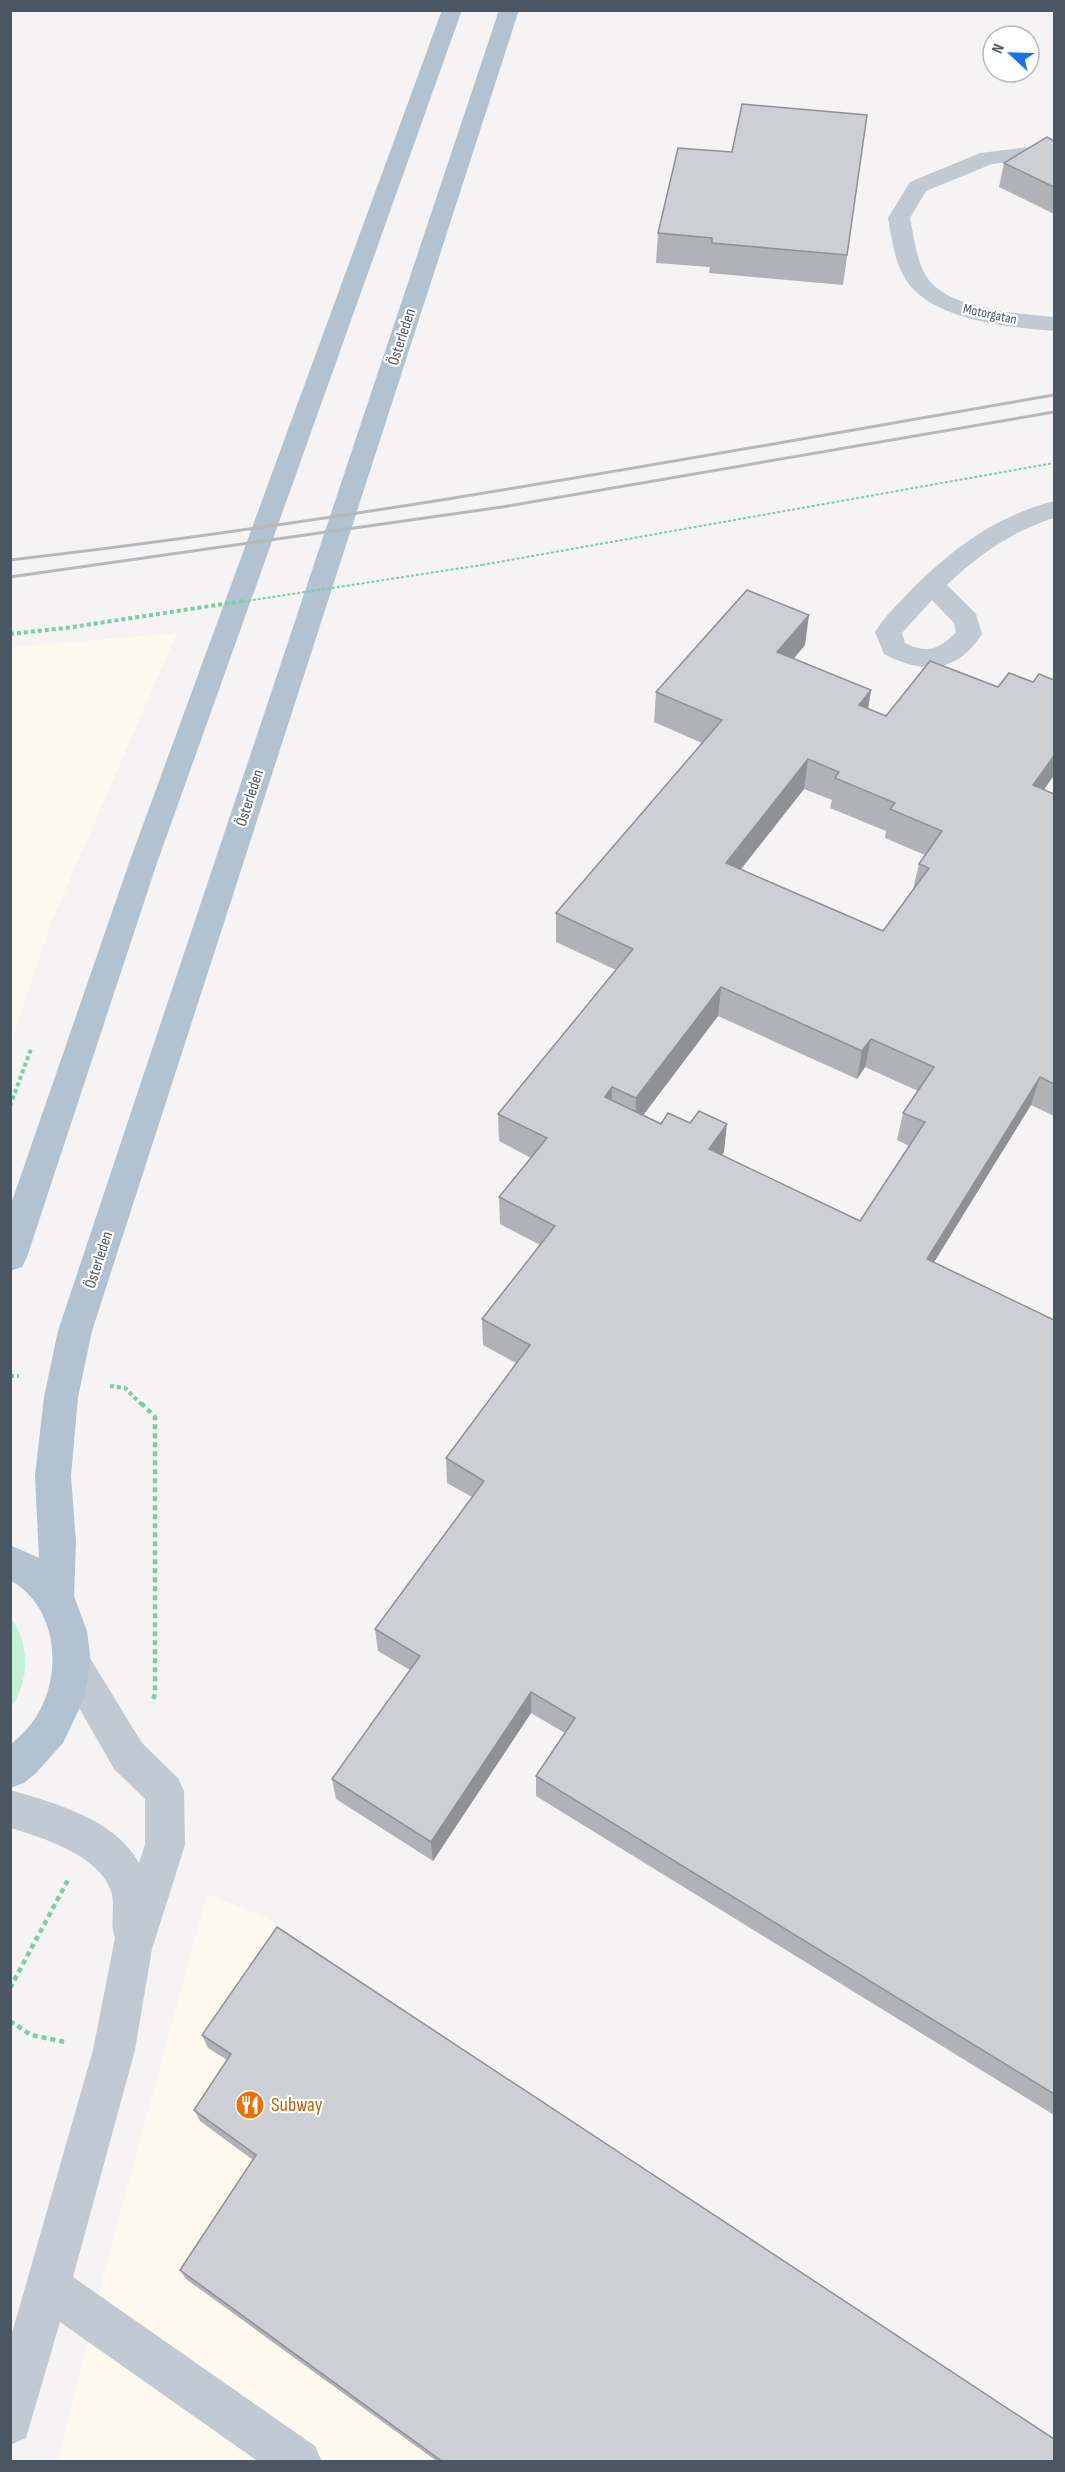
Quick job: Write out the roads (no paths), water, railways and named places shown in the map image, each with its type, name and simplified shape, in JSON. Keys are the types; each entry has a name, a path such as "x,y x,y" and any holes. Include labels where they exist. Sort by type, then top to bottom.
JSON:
{"main road":[{"path":"10,1257 143,863 452,10"},
{"name":"Österleden","path":"55,1597 58,1542 53,1476 61,1397 75,1331 509,10"},
{"path":"10,1561 30,1572 55,1597 66,1617 71,1639 72,1662 69,1682 54,1724 40,1742 10,1770"}],"street":[{"name":"Motorgatan","path":"1054,150 988,158 918,187 899,218 909,263 923,287 957,306 1006,319 1054,324"},
{"path":"931,584 983,543 1014,523 1054,509"},
{"path":"10,2422 114,2050 132,1948 165,1845 164,1791 128,1756 72,1662"},
{"path":"10,1809 88,1839 118,1862 131,1892 132,1948"},
{"path":"48,2287 299,2462"}],"railway":[{"path":"10,560 141,544 403,506 1054,395"},
{"path":"10,577 502,507 1054,412"}],"place":[{"name":"Subway","path":"250,2105"}]}
